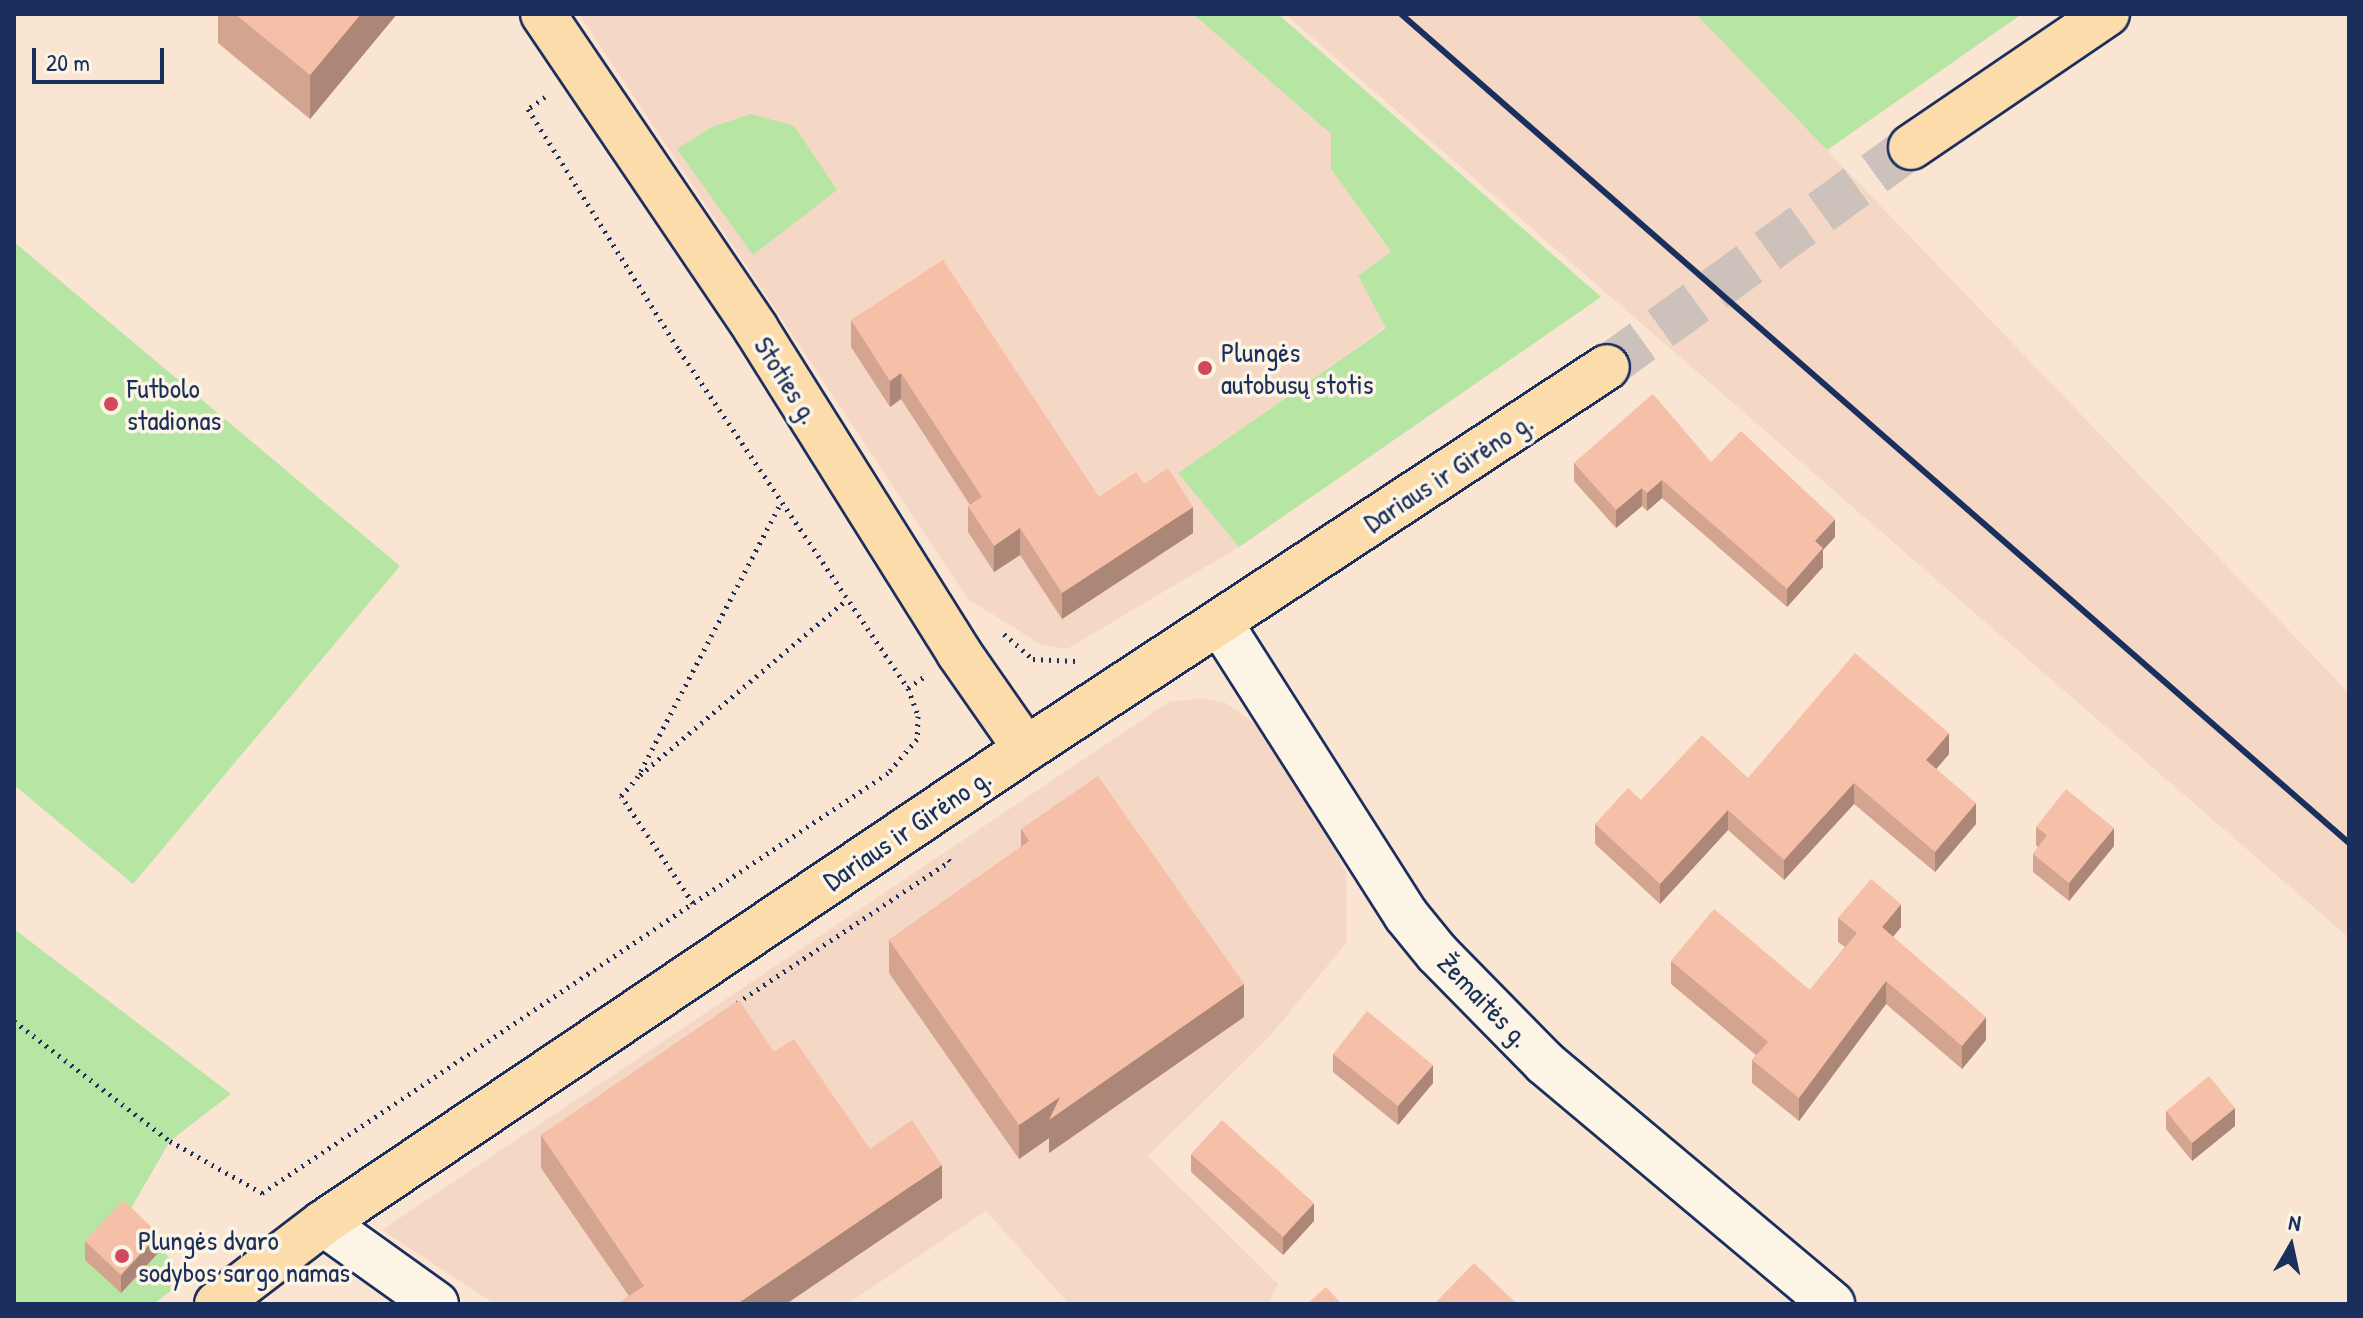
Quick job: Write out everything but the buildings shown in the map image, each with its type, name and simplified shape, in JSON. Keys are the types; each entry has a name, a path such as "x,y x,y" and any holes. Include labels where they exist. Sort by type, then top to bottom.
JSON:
{"main road":[{"name":"Stoties g.","path":"543,14 756,329 959,653 1026,749"},
{"path":"1911,147 2107,14"},
{"name":"Dariaus ir Girėno g.","path":"217,1304 323,1223 1026,749 1607,367"}],"street":[{"name":"Žemaitės g.","path":"1220,623 1406,915 1437,953 1545,1063 1832,1304"},
{"path":"323,1223 436,1304"}],"path":[{"path":"14,1021 170,1141 262,1193 908,756 917,739 918,716 908,688 781,502 528,109 581,72"},
{"path":"637,778 781,502"},
{"path":"693,903 621,796 637,778 846,600"},
{"path":"908,688 998,627 1033,659 1073,662 1084,656"}],"shaded area":[{"path":"579,14 1193,14 1331,134 1331,169 1391,253 1386,327 1178,473 1239,547 1067,649 1040,644 968,599"},
{"path":"1285,14 1696,14 2349,693 2349,938"},
{"path":"1200,698 1226,703 1268,734 1289,761 1346,872 1347,942 1270,1036 1148,1156 1278,1284 1268,1304 1069,1304 986,1211 847,1304 495,1304 382,1230 1169,702"}],"green space":[{"path":"1193,14 1278,14 1601,297 1239,547 1178,473 1386,328 1358,276 1391,252 1331,169 1331,134"},
{"path":"1696,14 2022,14 1827,150"},
{"path":"751,114 794,126 837,190 753,255 677,149 712,127"},
{"name":"Futbolo stadionas","path":"14,242 400,566 133,884 14,785"},
{"path":"14,929 231,1094 170,1141 130,1210 186,1279 154,1304 14,1304"}],"tunnel":[{"path":"1607,367 1911,147"}],"railway":[{"path":"1401,14 2349,843"}],"place":[{"name":"Plungės autobusų stotis","path":"1205,368"},
{"name":"Futbolo stadionas","path":"111,404"},
{"name":"Plungės dvaro sodybos sargo namas","path":"122,1256"}]}
